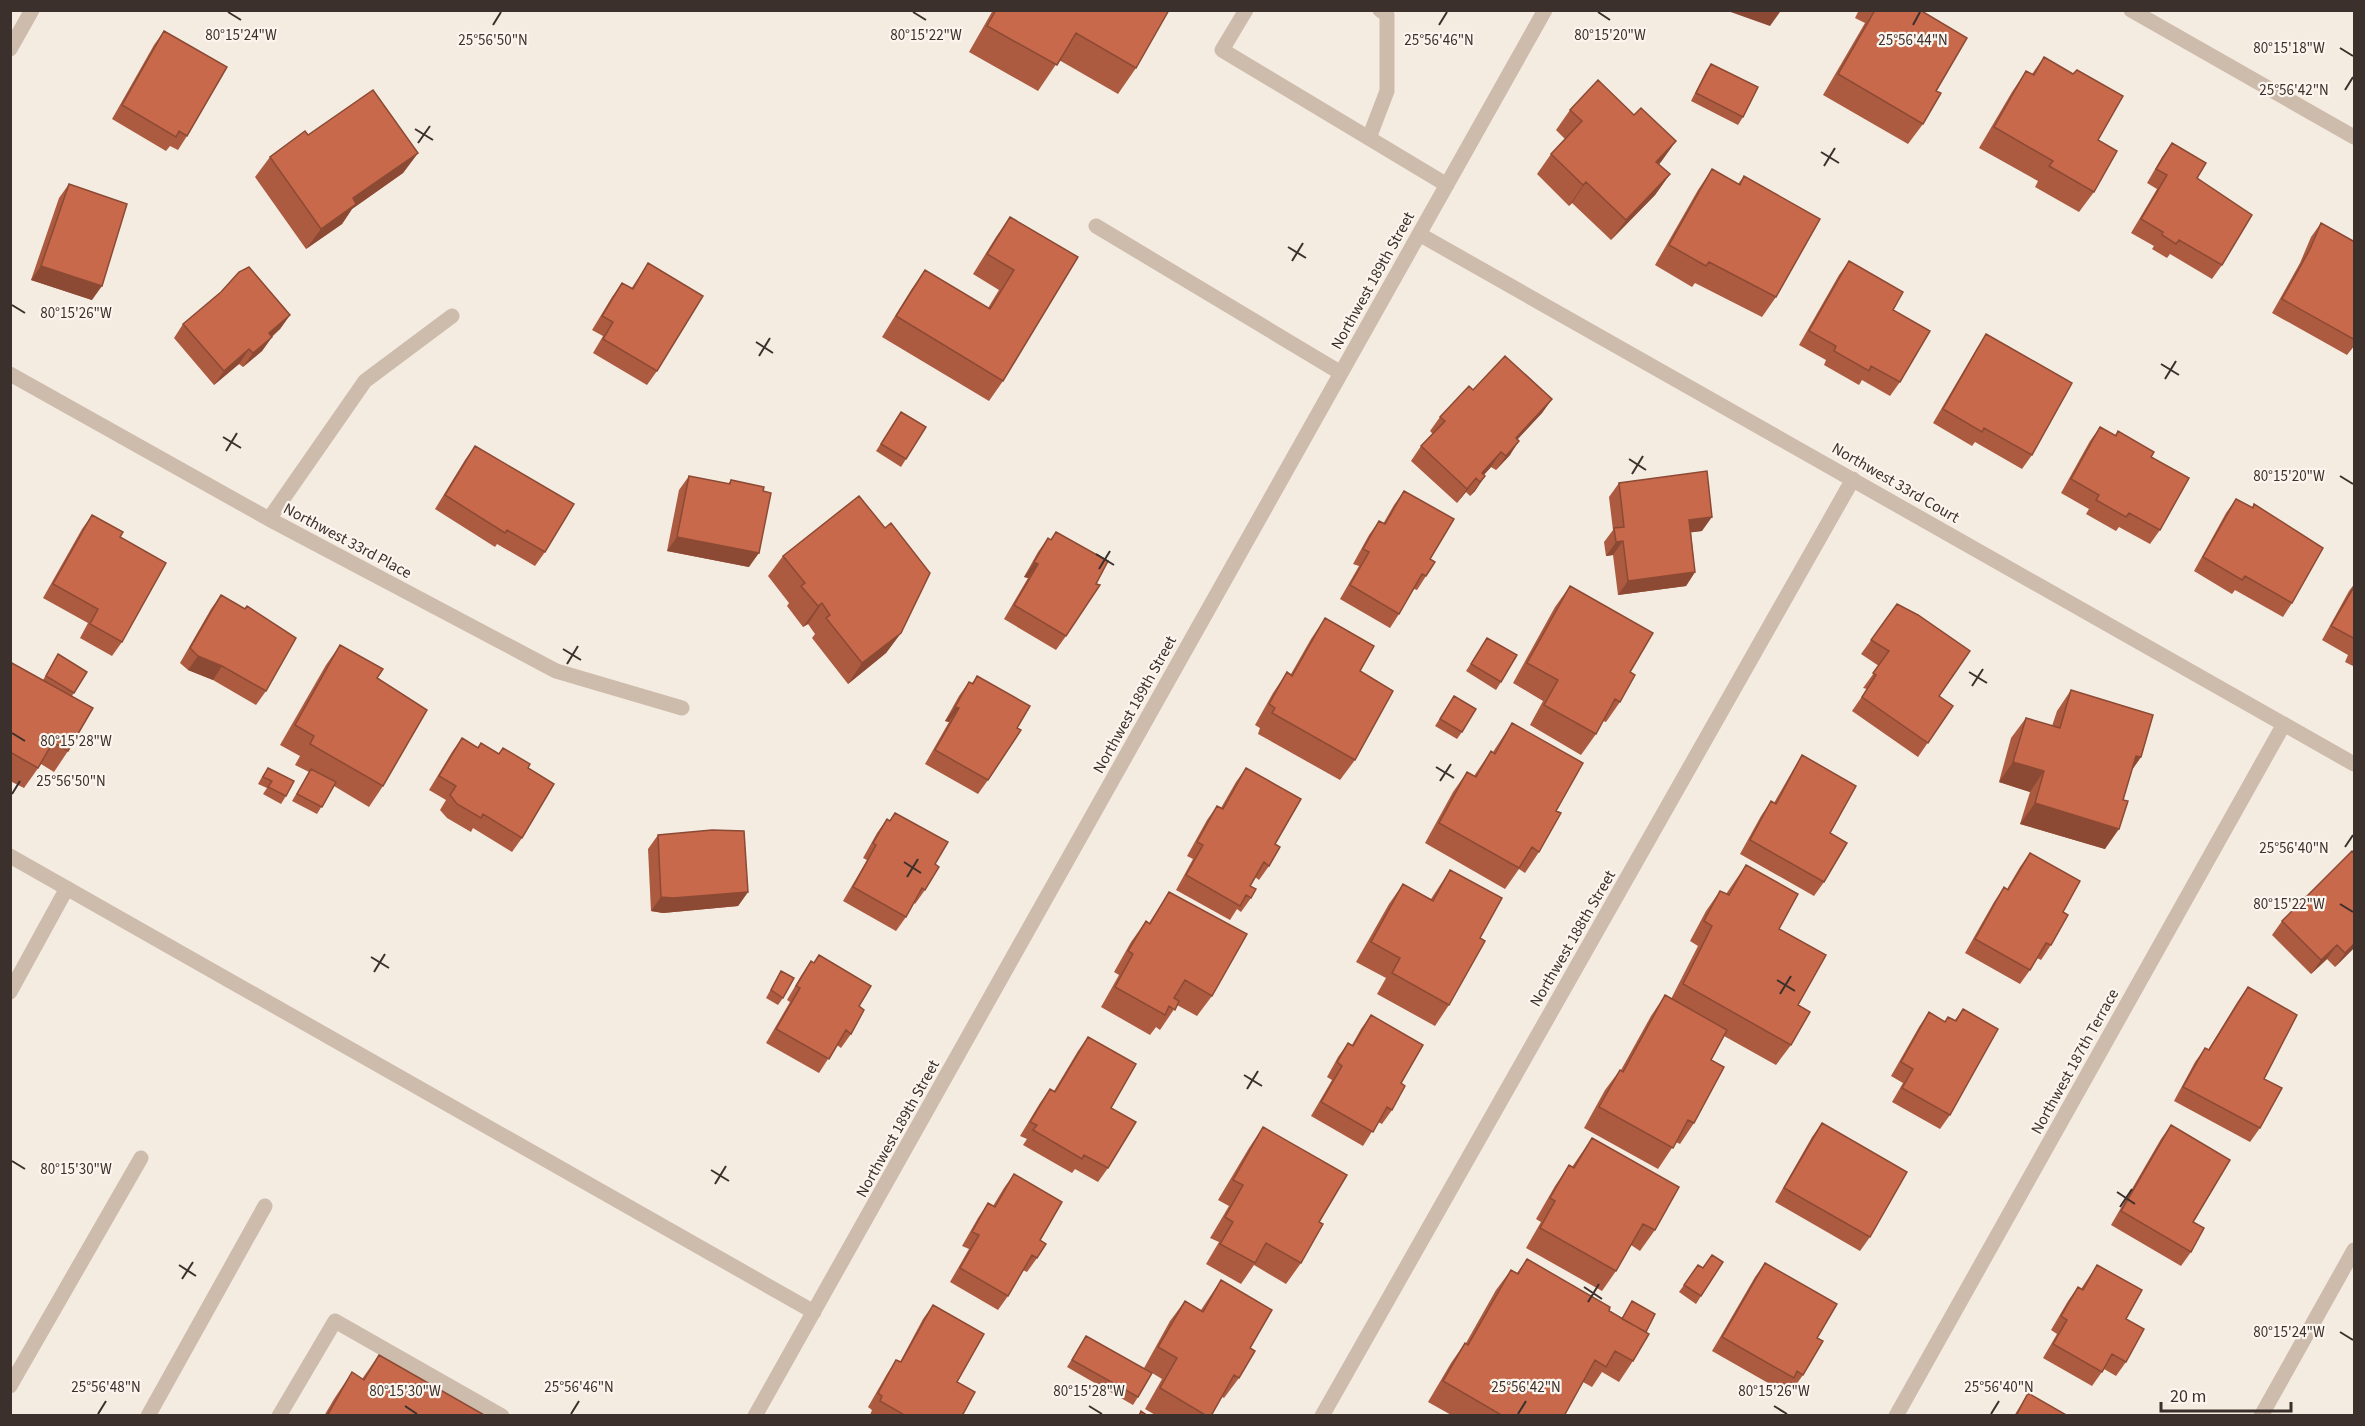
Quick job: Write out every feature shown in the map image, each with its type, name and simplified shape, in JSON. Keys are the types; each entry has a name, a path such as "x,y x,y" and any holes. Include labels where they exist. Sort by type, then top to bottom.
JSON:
{"street":[{"path":"10,49 32,10"},
{"path":"1246,10 1222,50 1447,184"},
{"path":"1369,138 1387,92 1388,15 1380,10"},
{"name":"Northwest 189th Street","path":"755,1416 1545,10"},
{"path":"2131,10 2355,137"},
{"path":"1096,226 1341,373"},
{"name":"Northwest 33rd Court","path":"1419,234 2355,764"},
{"path":"269,519 365,381 452,316"},
{"name":"Northwest 33rd Place","path":"10,374 269,519 556,671 681,708"},
{"name":"Northwest 188th Street","path":"1322,1416 1853,479"},
{"name":"Northwest 187th Terrace","path":"1896,1416 2284,724"},
{"path":"10,856 814,1312"},
{"path":"10,992 67,888"},
{"path":"10,1386 141,1158"},
{"path":"148,1416 265,1206"},
{"path":"2261,1416 2355,1250"},
{"path":"279,1416 335,1321 502,1416"}],"building":[{"path":"996,10 1169,10 1136,68 1076,33 1057,65 987,26"},
{"path":"1875,10 1920,10 1967,38 1936,91 1941,93 1923,124 1838,74"},
{"path":"164,31 227,67 187,136 179,131 176,137 122,105"},
{"path":"2044,57 2073,74 2077,70 2123,96 2098,140 2117,151 2094,192 2049,166 2053,161 1994,127 2026,71 2034,75"},
{"path":"1711,64 1758,87 1743,117 1696,93"},
{"path":"1598,80 1634,115 1641,108 1676,141 1656,162 1670,174 1626,220 1586,182 1583,185 1551,154 1582,121 1570,110"},
{"path":"373,90 418,153 353,198 356,204 321,229 270,157 305,131 308,135"},
{"path":"2172,143 2206,163 2197,178 2252,215 2222,265 2179,240 2176,244 2162,235 2163,232 2141,219 2167,175 2156,169"},
{"path":"1712,169 1740,185 1744,176 1820,219 1776,297 1709,262 1706,266 1669,245"},
{"path":"69,184 127,204 102,286 41,266"},
{"path":"1010,217 1078,257 1003,381 896,316 925,270 990,309 1014,270 987,254"},
{"path":"2321,223 2353,241 2355,239 2355,340 2282,299 2310,249"},
{"path":"1849,261 1903,292 1893,310 1930,331 1900,382 1871,366 1869,371 1834,351 1836,346 1809,331"},
{"path":"648,263 703,296 657,371 603,339 613,322 602,316 622,283 633,289"},
{"path":"249,267 290,315 269,333 272,337 253,353 249,349 224,371 183,324 221,292 239,272"},
{"path":"1986,334 2072,383 2032,455 1984,428 1982,432 1943,409"},
{"path":"1505,356 1552,399 1516,438 1519,441 1506,456 1501,452 1482,473 1485,476 1480,482 1476,478 1467,489 1421,446 1445,421 1440,417 1469,386 1473,390"},
{"path":"901,412 926,427 906,459 881,444"},
{"path":"2100,427 2116,436 2118,431 2154,452 2151,457 2189,478 2160,530 2129,513 2126,517 2096,500 2099,495 2071,479"},
{"path":"475,446 574,504 545,552 507,530 505,533 445,495"},
{"path":"1707,471 1712,517 1689,520 1695,572 1628,581 1623,541 1616,542 1614,528 1624,527 1619,483"},
{"path":"689,476 730,484 731,480 764,487 763,491 771,493 759,553 677,537"},
{"path":"1404,491 1454,519 1430,559 1435,562 1426,576 1422,574 1399,614 1350,585 1369,552 1363,549 1379,521 1385,524"},
{"path":"859,496 885,528 891,523 930,573 901,633 862,663 826,618 830,615 822,603 818,606 801,586 805,583 783,556"},
{"path":"2236,499 2253,508 2254,504 2323,548 2292,603 2245,576 2242,580 2203,557"},
{"path":"92,515 123,532 120,537 166,563 122,642 90,624 98,609 53,584"},
{"path":"1056,532 1108,561 1096,584 1100,585 1066,636 1014,605 1038,564 1034,562 1048,538 1051,540"},
{"path":"2355,585 2355,639 2331,626"},
{"path":"1570,586 1653,633 1630,672 1635,675 1620,702 1615,699 1596,734 1544,705 1558,680 1527,663"},
{"path":"221,595 245,609 247,606 296,638 266,691 222,666 198,656 190,648"},
{"path":"1897,604 1918,615 1970,651 1939,696 1953,706 1928,743 1862,697 1876,675 1873,673 1889,651 1871,640"},
{"path":"1325,618 1374,646 1360,671 1393,691 1355,760 1272,713 1275,708 1269,704 1287,672 1292,676"},
{"path":"1487,638 1517,655 1501,682 1471,664"},
{"path":"340,645 383,669 377,678 427,710 383,786 310,744 314,736 295,725"},
{"path":"58,654 87,672 74,693 46,676"},
{"path":"10,662 93,708 68,751 53,742 38,768 10,752"},
{"path":"977,676 1030,706 1017,728 1021,730 988,780 935,750 959,708 955,707 969,682 973,684"},
{"path":"2071,690 2153,715 2141,757 2136,756 2123,800 2128,801 2119,829 2035,803 2044,771 2013,762 2026,718 2060,728"},
{"path":"1454,696 1476,709 1462,732 1440,719"},
{"path":"1512,723 1583,763 1556,811 1561,813 1539,852 1532,847 1519,868 1439,823 1467,772 1476,777 1491,751 1495,754"},
{"path":"462,738 478,748 481,743 499,754 503,748 530,764 528,768 554,784 522,838 483,814 481,818 457,804 450,795 456,786 439,776"},
{"path":"1802,755 1856,786 1830,833 1847,843 1824,882 1750,840 1771,801 1776,804"},
{"path":"268,768 294,781 286,796 268,787 272,781 263,777"},
{"path":"1246,768 1301,799 1275,844 1280,847 1269,866 1264,862 1250,886 1256,889 1251,898 1246,895 1240,906 1186,875 1203,845 1197,842 1217,806 1223,809"},
{"path":"311,769 336,782 322,807 297,794"},
{"path":"895,813 948,842 935,864 939,867 925,890 922,888 906,917 853,887 876,845 873,843 887,819 890,821"},
{"path":"712,830 744,831 748,892 661,897 658,835"},
{"path":"2352,851 2355,854 2355,943 2345,953 2337,945 2321,960 2282,921"},
{"path":"2030,853 2080,881 2063,912 2068,915 2051,945 2046,943 2030,970 1975,939 2004,887 2008,890"},
{"path":"1746,865 1798,894 1779,929 1826,955 1798,1005 1810,1012 1791,1045 1683,984 1712,926 1704,921 1720,891 1729,895"},
{"path":"1450,870 1502,898 1480,938 1485,941 1449,1005 1392,973 1400,958 1371,942 1403,884 1433,901"},
{"path":"1169,892 1247,934 1212,996 1185,980 1174,998 1179,1001 1175,1010 1169,1006 1165,1015 1115,987 1133,954 1128,951 1146,921 1150,924"},
{"path":"819,955 871,986 859,1006 864,1010 851,1034 846,1030 829,1059 776,1029 800,988 796,986 811,961 814,963"},
{"path":"781,971 794,978 783,998 771,990"},
{"path":"2248,987 2297,1015 2264,1079 2282,1088 2260,1128 2183,1087 2205,1048 2209,1050"},
{"path":"1665,995 1727,1030 1711,1060 1724,1067 1694,1123 1688,1120 1673,1148 1599,1107 1620,1070 1623,1072"},
{"path":"1963,1009 1998,1029 1950,1115 1902,1088 1913,1069 1901,1062 1929,1012 1945,1022 1948,1017 1956,1021"},
{"path":"1371,1015 1423,1045 1401,1083 1405,1086 1392,1110 1387,1107 1373,1132 1321,1102 1342,1066 1337,1062 1348,1043 1353,1046"},
{"path":"1088,1037 1136,1064 1111,1108 1136,1122 1108,1168 1084,1155 1082,1159 1033,1130 1037,1125 1030,1122 1050,1089 1055,1092"},
{"path":"1822,1123 1907,1172 1870,1237 1784,1188"},
{"path":"2171,1125 2230,1160 2193,1222 2204,1228 2191,1252 2121,1211"},
{"path":"1263,1127 1347,1175 1319,1222 1323,1224 1301,1263 1266,1243 1255,1263 1220,1244 1233,1222 1225,1217 1243,1185 1233,1180"},
{"path":"1592,1138 1679,1187 1655,1230 1643,1224 1616,1271 1540,1228 1555,1201 1550,1198 1569,1165 1574,1168"},
{"path":"1014,1174 1062,1202 1040,1240 1046,1244 1037,1258 1032,1255 1008,1296 960,1268 979,1235 972,1232 988,1203 995,1207"},
{"path":"1712,1255 1723,1262 1701,1296 1684,1285 1698,1265 1703,1268"},
{"path":"1527,1259 1610,1307 1609,1311 1649,1334 1633,1361 1615,1351 1606,1367 1595,1360 1564,1416 1503,1416 1443,1381 1465,1343 1468,1345 1511,1270 1518,1274"},
{"path":"1765,1263 1837,1304 1817,1338 1823,1341 1803,1375 1797,1371 1794,1378 1722,1337"},
{"path":"2097,1265 2142,1290 2126,1319 2144,1329 2126,1362 2112,1354 2102,1372 2053,1344 2067,1320 2061,1316 2078,1287 2083,1290"},
{"path":"1221,1280 1272,1310 1250,1348 1255,1351 1239,1378 1234,1375 1211,1416 1207,1416 1160,1388 1177,1358 1158,1347 1185,1301 1203,1312"},
{"path":"1632,1301 1655,1314 1646,1332 1622,1319"},
{"path":"933,1305 984,1334 957,1382 975,1392 962,1416 906,1416 880,1401 882,1396 878,1393 896,1360 901,1362"},
{"path":"1086,1336 1152,1373 1138,1397 1072,1360"},
{"path":"379,1355 486,1416 327,1416 352,1372 364,1380"},
{"path":"2028,1393 2068,1416 2016,1416"}]}
